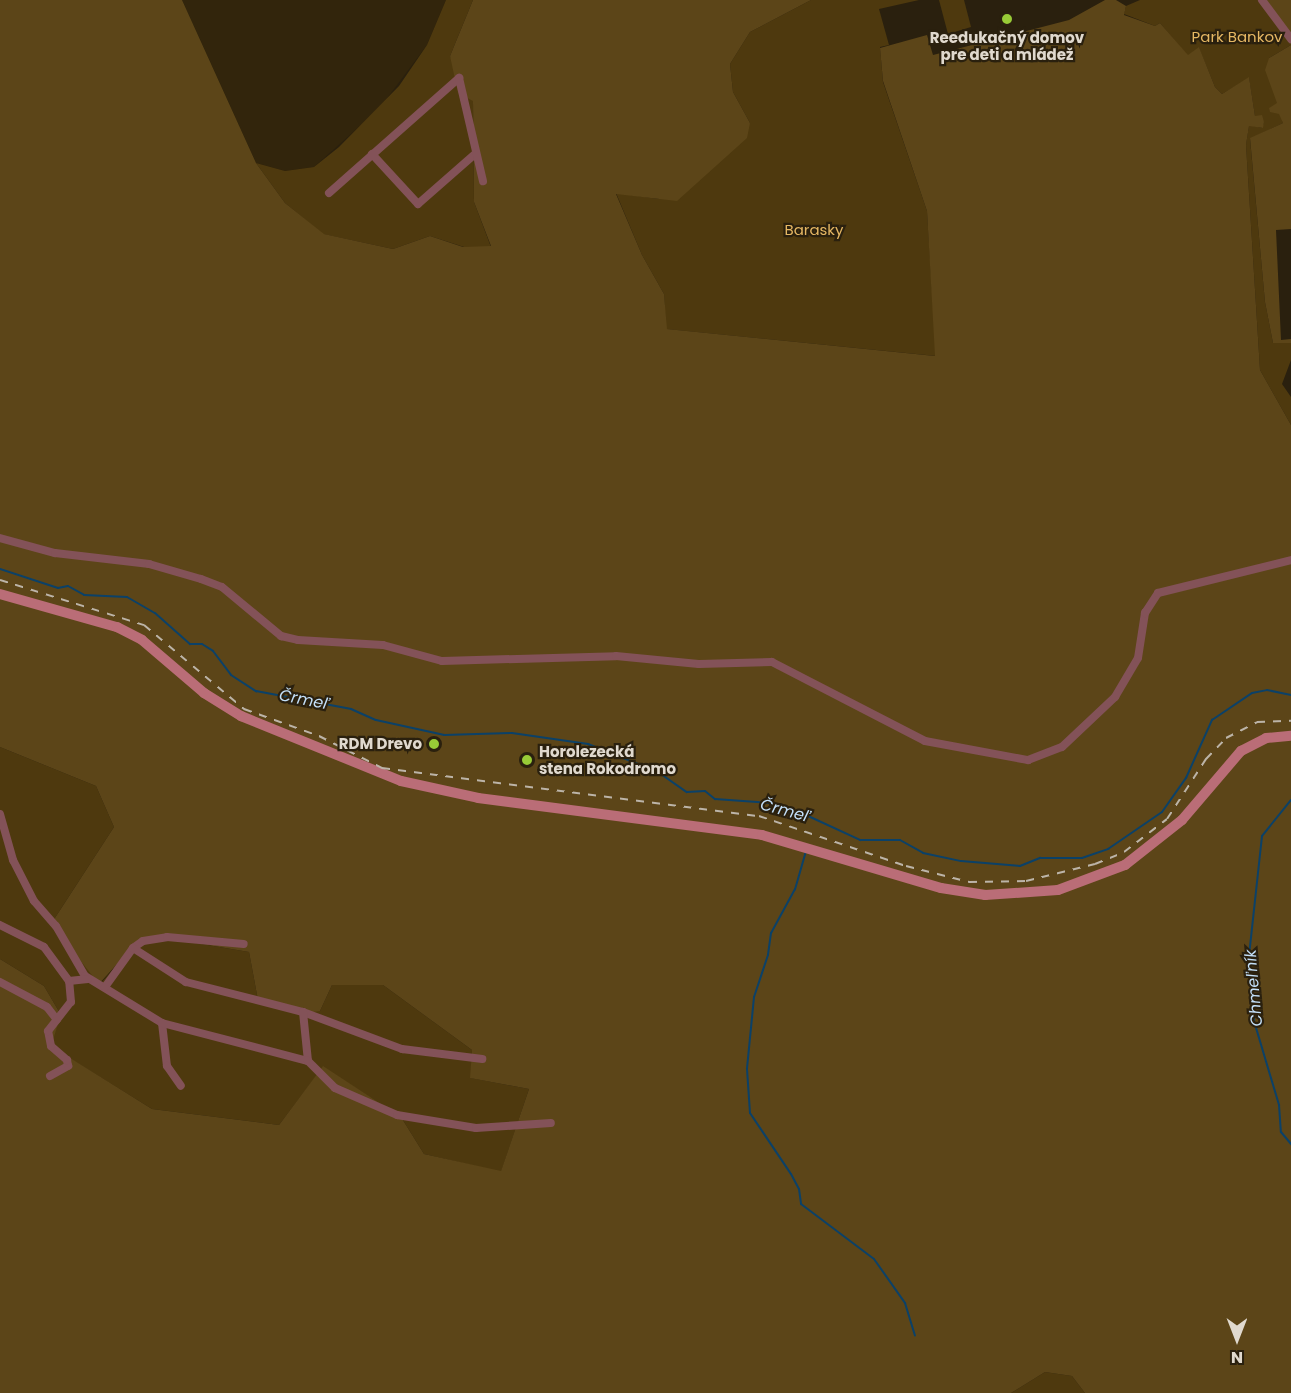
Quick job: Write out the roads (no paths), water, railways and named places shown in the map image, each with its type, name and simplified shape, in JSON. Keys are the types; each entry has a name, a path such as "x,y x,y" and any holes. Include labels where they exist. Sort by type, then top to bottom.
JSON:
{"main road":[{"path":"0,594 117,627 142,640 204,693 241,716 401,781 478,798 762,835 941,888 985,895 1026,895 1058,890 1125,865 1182,820 1241,751 1266,738 1291,736"}],"street":[{"path":"1262,0 1291,39"},
{"path":"329,193 459,78 483,181"},
{"path":"372,154 418,204 476,153"},
{"path":"0,538 55,554 149,564 201,579 222,587 281,636 298,640 383,645 442,661 616,656 699,664 772,662 925,741 1028,760 1056,751 1115,697 1138,658 1145,613 1158,593 1291,560"},
{"path":"0,814 13,860 29,892 56,926 88,979"},
{"path":"0,925 44,947 69,981 71,1002 48,1031 51,1046 67,1060 68,1066 50,1076"},
{"path":"105,987 114,980 126,954 143,941 167,937 244,944"},
{"path":"133,948 186,982 303,1012 402,1049 482,1059"},
{"path":"69,981 88,979 105,987 162,1023 308,1060 335,1088 397,1115 476,1128 551,1123"},
{"path":"0,982 47,1007 57,1020"},
{"path":"303,1012 308,1060"},
{"path":"162,1023 167,1066 181,1086"}],"waterway":[{"name":"Črmeľ","path":"0,569 58,588 68,586 84,595 127,597 155,613 190,644 202,644 213,651 231,675 256,691 351,709 376,720 444,735 512,733 588,744 658,772 687,792 705,791 715,799 769,803 794,815 806,815 860,840 900,840 923,853 961,861 1020,866 1040,858 1082,858 1108,849 1162,812 1186,778 1212,720 1252,693 1267,690 1291,695"},
{"name":"Chmeľník","path":"1291,800 1262,836 1249,955 1254,1021 1279,1105 1281,1132 1291,1144"},
{"path":"806,851 795,889 771,933 768,955 754,997 747,1069 750,1113 791,1174 799,1189 801,1204 874,1259 905,1303 915,1335"}],"railway":[{"path":"0,580 144,625 244,709 319,736 382,768 759,816 906,866 969,882 1026,881 1095,864 1124,852 1167,819 1206,759 1226,738 1257,722 1291,721"}],"place":[{"name":"Reedukačný domov pre deti a mládež","path":"1007,19"},
{"name":"RDM Drevo","path":"434,744"},
{"name":"Horolezecká stena Rokodromo","path":"527,760"}],"park label":[{"name":"Park Bankov","path":"1237,37"},
{"name":"Barasky","path":"814,230"}]}
